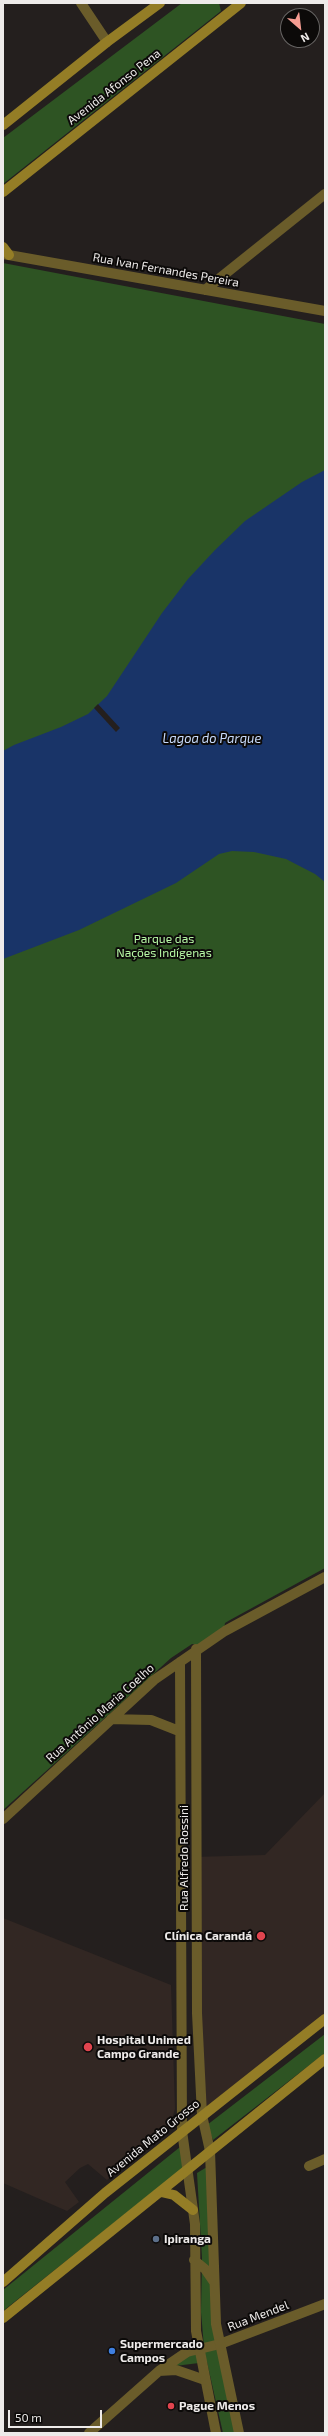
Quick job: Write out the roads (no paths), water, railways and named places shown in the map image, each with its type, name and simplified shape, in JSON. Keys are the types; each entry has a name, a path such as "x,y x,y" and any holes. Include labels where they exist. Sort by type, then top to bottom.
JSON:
{"main road":[{"path":"3,125 106,42 160,3"},
{"name":"Avenida Afonso Pena","path":"3,192 230,7 241,3"},
{"name":"Avenida Mato Grosso","path":"3,2282 88,2207 202,2115 325,2019"},
{"path":"3,2318 210,2150 325,2060"},
{"path":"160,2192 174,2195 193,2210"}],"street":[{"path":"81,3 106,42"},
{"path":"205,290 325,194"},
{"name":"Rua Ivan Fernandes Pereira","path":"5,252 325,311"},
{"name":"Rua Antônio Maria Coelho","path":"3,1819 154,1680 196,1649 325,1577"},
{"name":"Rua Alfredo Rossini","path":"196,1649 197,2012 202,2115 210,2150 216,2324 239,2433"},
{"path":"180,1662 181,1683 179,1731 182,2131 195,2224 194,2260 199,2348 216,2433"},
{"path":"111,1720 151,1720 179,1731"},
{"path":"309,2166 325,2159"},
{"path":"194,2260 206,2269 215,2284"},
{"name":"Rua Mendel","path":"89,2433 159,2371 180,2355 199,2348 220,2344 325,2304"},
{"path":"159,2371 176,2370 205,2380"}],"water":[{"name":"Lagoa do Parque","path":"325,470 325,882 315,874 286,859 254,852 232,851 219,854 176,883 79,930 3,959 3,751 88,714 107,696 162,613 188,579 215,550 245,521 302,482"}],"place":[{"name":"Clínica Carandá","path":"261,1936"},
{"name":"Hospital Unimed Campo Grande","path":"88,2047"},
{"name":"Ipiranga","path":"156,2239"},
{"name":"Supermercado Campos","path":"112,2351"},
{"name":"Pague Menos","path":"171,2406"}],"park label":[{"name":"Parque das Nações Indígenas","path":"164,946"}]}
